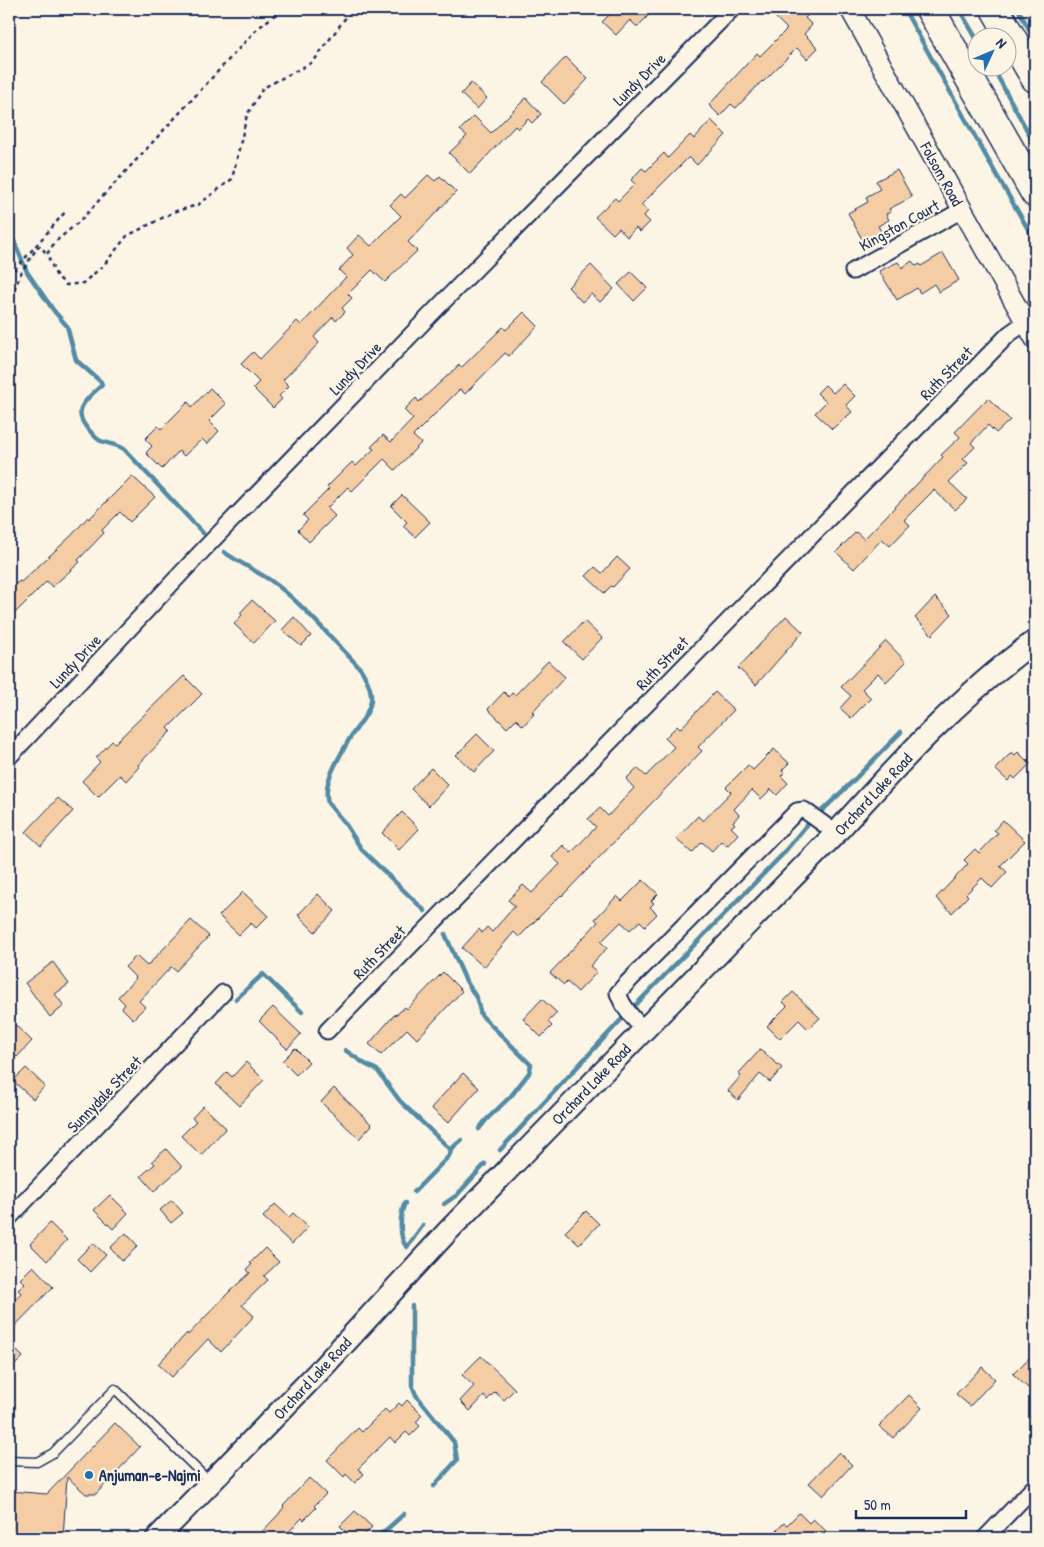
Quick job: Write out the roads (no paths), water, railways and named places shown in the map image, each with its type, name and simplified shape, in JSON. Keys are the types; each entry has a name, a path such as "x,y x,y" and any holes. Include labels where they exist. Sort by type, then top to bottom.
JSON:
{"highway":[{"path":"930,9 1035,193"},
{"path":"995,9 1035,78"}],"main road":[{"name":"Orchard Lake Road","path":"157,1538 322,1368 448,1231 968,695 1035,641"}],"street":[{"name":"Lundy Drive","path":"9,757 204,549 440,305 732,9"},
{"name":"Folsom Road","path":"850,9 1035,339"},
{"name":"Kingston Court","path":"853,271 962,210"},
{"name":"Ruth Street","path":"327,1031 999,344 1026,322"},
{"path":"644,1030 626,1011 620,1000 618,993 625,985 797,811 804,810 836,833"},
{"name":"Sunnydale Street","path":"9,1218 223,993"},
{"path":"985,1538 1035,1486"}],"lane":[{"path":"9,1461 37,1462 54,1453 115,1389 211,1483"}],"waterway":[{"path":"904,9 1035,241"},
{"path":"959,9 970,28"},
{"path":"1018,9 1035,40"},
{"path":"998,78 1035,145"},
{"path":"9,229 27,272 54,311 67,326 76,360 101,382 102,385 82,406 81,417 83,423 99,440 124,449 203,533"},
{"path":"224,552 270,580 289,595 318,623 362,671 370,688 370,706 335,764 327,788 328,803 346,825 362,850 425,911"},
{"path":"500,1150 619,1022 781,856 805,827 901,732"},
{"path":"445,934 465,979 477,999 481,1015 531,1065 529,1073 511,1096 479,1129"},
{"path":"236,999 263,974 302,1012"},
{"path":"345,1050 377,1070 400,1101 451,1150"},
{"path":"414,1192 462,1140"},
{"path":"444,1204 457,1195 485,1164"},
{"path":"405,1203 402,1213 401,1232 407,1247 423,1225"},
{"path":"412,1306 412,1385 416,1395 454,1442 457,1460 434,1486"},
{"path":"375,1538 404,1514"}],"place":[{"name":"Anjuman-e-Najmi","path":"89,1475"}]}
